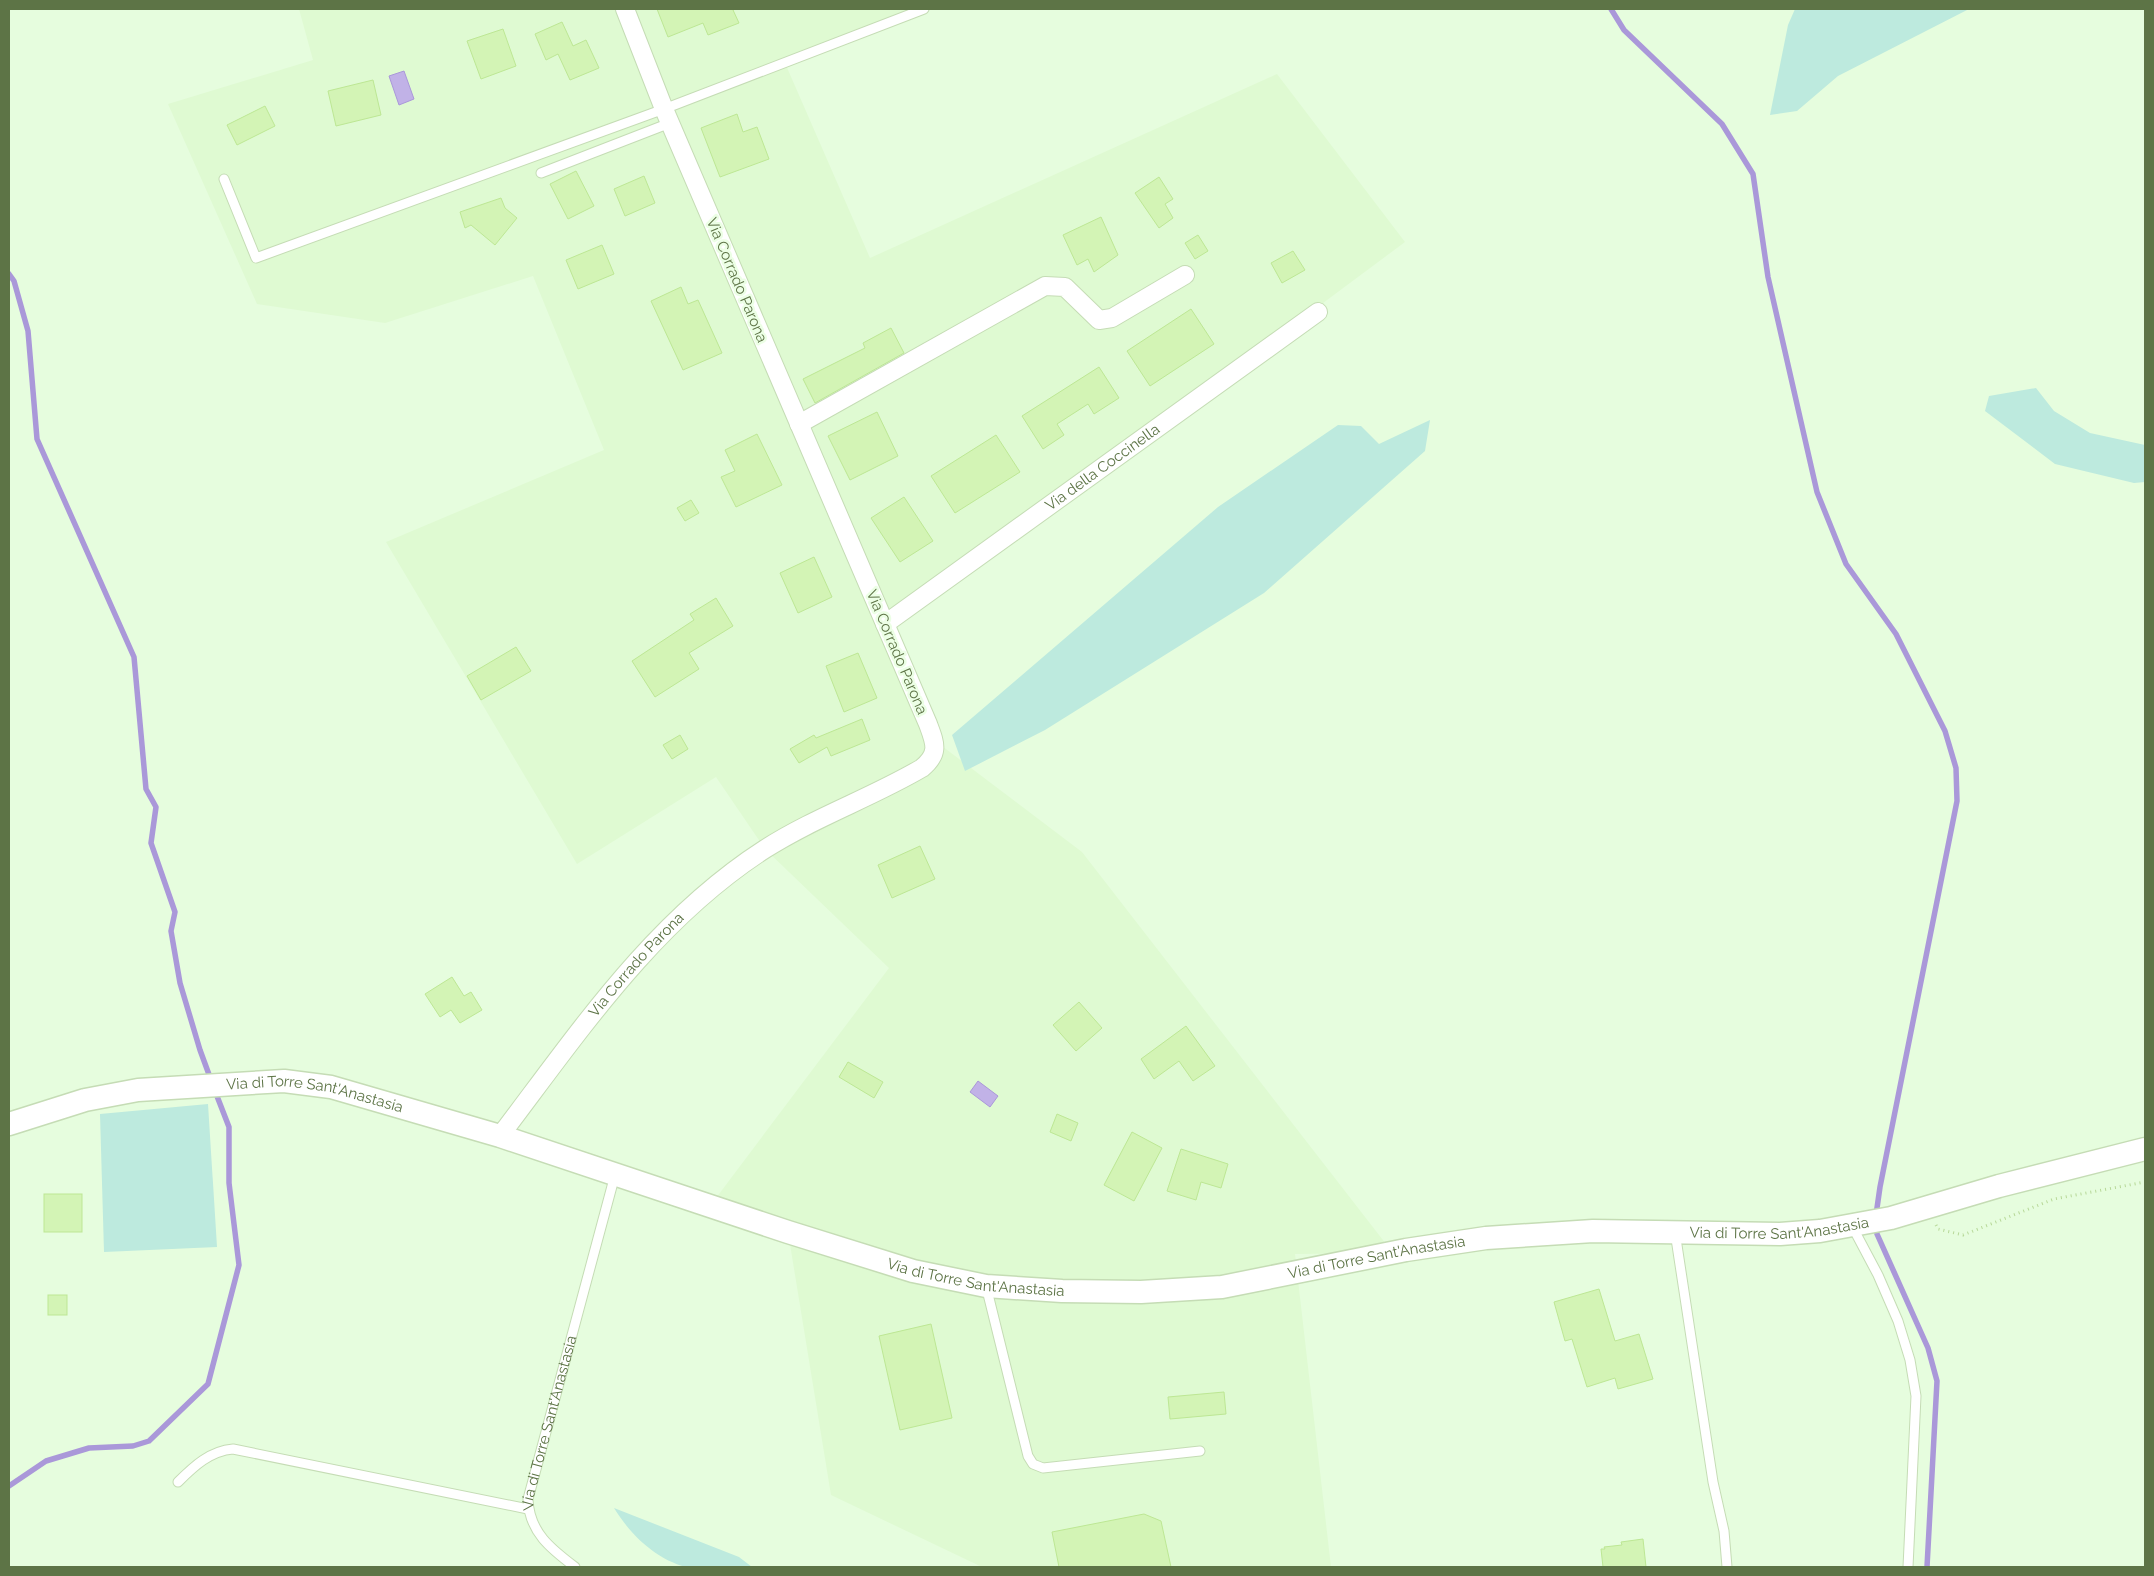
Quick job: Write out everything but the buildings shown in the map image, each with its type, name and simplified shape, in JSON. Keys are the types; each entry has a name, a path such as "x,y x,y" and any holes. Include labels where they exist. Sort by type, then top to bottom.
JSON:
{"street":[{"name":"Via Corrado Parona","path":"500,1136 600,1002 651,945 701,897 740,866 788,836 915,772 932,758 935,747 932,733 667,116 625,9"},
{"path":"799,424 1045,286 1065,286 1099,320 1112,318 1185,275"},
{"name":"Via della Coccinella","path":"885,624 1318,312"},
{"name":"Via di Torre Sant'Anastasia","path":"9,1124 85,1100 138,1090 284,1081 331,1087 500,1136 871,1259 914,1271 986,1286 1104,1293 1222,1287 1406,1250 1486,1238 1593,1231 1780,1234 1820,1231 1891,1218 1999,1186 2145,1149"}],"lane":[{"path":"541,173 667,116 924,9"},
{"path":"224,179 256,258 667,116"},
{"name":"Via di Torre Sant'Anastasia","path":"575,1567 550,1548 541,1538 531,1520 528,1509 529,1491 616,1175"},
{"path":"1855,1225 1898,1321 1910,1360 1916,1396 1908,1567"},
{"path":"1675,1232 1713,1482 1724,1531 1727,1567"},
{"path":"986,1286 1028,1456 1033,1464 1043,1468 1200,1451"},
{"path":"178,1482 211,1454 221,1450 233,1449 528,1509"}],"path":[{"path":"1926,1207 1938,1229 1963,1235 2054,1199 2145,1182"}],"shaded area":[{"path":"299,9 926,9 785,63 870,258 1277,74 1405,242 1154,429 885,624 934,740 1082,852 1393,1253 1295,1254 1331,1567 982,1567 831,1495 788,1232 710,1206 889,968 765,849 716,777 577,864 386,542 604,450 533,276 385,323 257,304 168,104 313,60"},
{"path":"1795,9 1969,9 1838,76 1797,111 1770,115 1788,25"},
{"path":"404,71 414,99 399,105 389,76"},
{"path":"2036,388 2054,411 2090,433 2145,445 2145,482 2134,483 2055,464 1985,411 1989,396"},
{"path":"1430,420 1425,451 1264,593 1045,730 965,771 952,735 1218,507 1338,425 1361,426 1379,444"},
{"path":"978,1081 998,1096 990,1107 970,1092"},
{"path":"208,1104 217,1247 104,1252 100,1114"},
{"path":"614,1508 739,1557 752,1567 700,1568 686,1567 675,1563 654,1552 644,1544 620,1518"}],"waterway":[{"path":"1611,9 1624,30 1722,124 1753,174 1768,277 1817,492 1846,564 1896,634 1945,731 1956,768 1957,801 1876,1215"},
{"path":"9,274 14,281 28,331 37,439 134,657 146,789 156,807 151,843 175,912 171,931 180,983 211,1080"},
{"path":"9,1486 46,1461 89,1448 133,1446 149,1441 208,1384 239,1265 229,1183 229,1127 215,1091"},
{"path":"1876,1224 1877,1234 1928,1348 1937,1381 1927,1567"}]}
